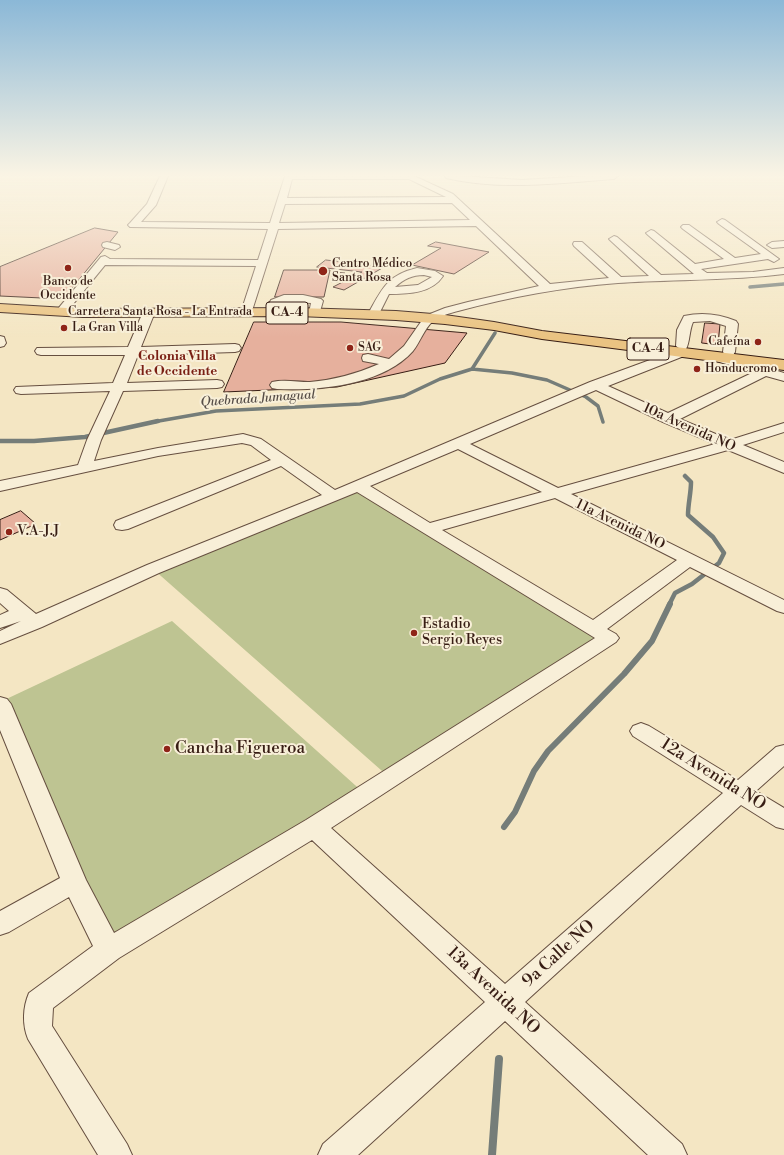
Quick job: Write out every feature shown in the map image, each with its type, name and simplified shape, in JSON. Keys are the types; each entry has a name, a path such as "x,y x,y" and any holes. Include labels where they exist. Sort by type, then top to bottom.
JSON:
{"main road":[{"name":"Carretera Santa Rosa - La Entrada","path":"0,308 61,312 271,312 374,314 429,318 506,328"},
{"name":"CA-4","path":"506,328 545,329 585,334 784,365"},
{"name":"CA-4","path":"506,328 542,336 681,349"},
{"name":"CA-4","path":"725,355 784,358"}],"street":[{"path":"247,312 272,230"},
{"path":"485,230 547,288"},
{"path":"690,230 733,261"},
{"path":"733,230 784,267"},
{"path":"652,232 703,276"},
{"path":"614,239 658,278"},
{"path":"578,244 618,280"},
{"path":"772,244 784,244"},
{"path":"692,267 770,256"},
{"path":"61,312 104,260 262,263"},
{"path":"277,385 301,386 332,384 349,381 392,363 408,350 429,318 449,310 547,288 618,280 753,275 784,271"},
{"path":"374,314 386,291"},
{"path":"84,468 94,440 149,312"},
{"path":"0,622 29,617 153,569 334,496 681,349 683,330 688,319 700,316 721,318 732,324 725,355 766,371 784,376"},
{"path":"41,351 133,351 235,348"},
{"path":"368,358 392,363"},
{"path":"668,419 766,371"},
{"path":"21,390 216,384"},
{"name":"10a Avenida NO","path":"583,390 668,419 784,468"},
{"path":"428,529 728,445 784,427"},
{"path":"0,486 158,452 243,438 256,442 334,496"},
{"name":"11a Avenida NO","path":"457,443 555,493 721,574 784,607"},
{"path":"122,525 284,460"},
{"path":"116,1155 38,1029 39,1002 109,950 314,827 609,638 357,485"},
{"path":"594,629 696,562"},
{"path":"0,594 29,617"},
{"path":"0,638 29,617"},
{"path":"0,704 74,882 109,950"},
{"name":"12a Avenida NO","path":"641,731 784,820"},
{"name":"9a Calle NO","path":"334,1155 784,753"},
{"name":"13a Avenida NO","path":"314,827 671,1155"},
{"path":"0,924 74,882"}],"green space":[{"name":"Estadio Sergio Reyes","path":"357,485 609,638 390,778 153,569"},
{"name":"Cancha Figueroa","path":"172,621 365,794 109,950 0,702"}],"building":[{"path":"90,230 118,232 63,299 0,296 0,267"},
{"path":"436,242 489,252 454,274 412,265 441,248 428,246"},
{"path":"326,260 384,267 344,290 333,287 362,272 317,267"},
{"path":"284,270 330,270 324,297 275,297"},
{"path":"333,272 345,273 343,279 337,282 332,282"},
{"name":"SAG","path":"254,322 341,322 467,333 445,363 337,387 224,392"},
{"path":"705,323 720,324 718,345 702,343"},
{"name":"V.A-J.J","path":"21,511 36,524 0,540 0,520"}],"waterway":[{"name":"Quebrada Jumagual","path":"750,287 784,284"},
{"name":"Quebrada Jumagual","path":"472,369 495,333"},
{"name":"Quebrada Jumagual","path":"155,422 216,411 360,404 404,396 440,379 472,369"},
{"path":"472,369 512,373 547,380 586,397 598,406 603,422"},
{"name":"Quebrada Jumagual","path":"0,441 34,441 85,437 155,422"},
{"path":"669,605 675,593 692,584 719,563 724,553 713,537 688,515 691,482 685,476"},
{"path":"504,827 515,812 534,771 548,751 624,674 652,641 670,604"},
{"path":"492,1155 499,1059"}],"place":[{"name":"Banco de Occidente","path":"68,268"},
{"name":"Centro Médico Santa Rosa","path":"323,271"},
{"name":"La Gran Villa","path":"64,328"},
{"name":"Cafeína","path":"758,342"},
{"name":"SAG","path":"350,348"},
{"name":"Honducromo","path":"697,369"},
{"name":"V.A-J.J","path":"9,532"},
{"name":"Estadio Sergio Reyes","path":"414,633"},
{"name":"Cancha Figueroa","path":"167,749"}],"district":[{"name":"Colonia Villa de Occidente","path":"177,364"}]}
